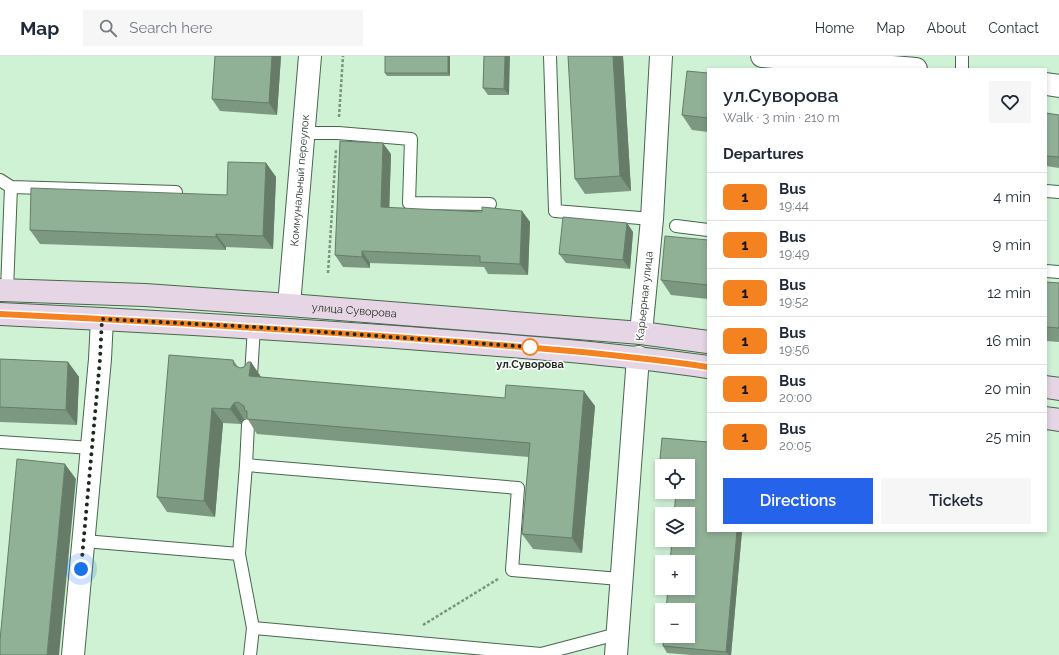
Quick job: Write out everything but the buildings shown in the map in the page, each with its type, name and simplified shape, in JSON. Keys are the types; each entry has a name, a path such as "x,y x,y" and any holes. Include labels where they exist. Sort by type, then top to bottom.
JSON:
{"main road":[{"name":"улица Суворова","path":"4,290 145,295 289,305 641,333 707,342"},
{"path":"0,314 254,327 500,345 638,357 707,368"},
{"name":"Карьерная улица","path":"638,357 641,333"},
{"path":"1047,387 1059,389"},
{"path":"1047,418 1059,420"}],"street":[{"name":"Коммунальный переулок","path":"289,305 305,133 310,56"},
{"name":"Карьерная улица","path":"641,333 652,219 661,56"},
{"path":"762,56 904,68"},
{"path":"1047,84 1059,86"},
{"path":"73,655 100,359 102,319"},
{"name":"Карьерная улица","path":"616,655 620,579 638,357"}],"lane":[{"path":"550,56 555,211 652,219"},
{"path":"962,56 962,68"},
{"path":"305,133 338,133 411,139 409,203 490,204"},
{"path":"0,180 11,187 176,192"},
{"path":"4,290 11,187"},
{"path":"1047,191 1059,192"},
{"path":"676,226 707,230"},
{"path":"1047,270 1059,272"},
{"path":"251,376 254,327"},
{"path":"248,425 239,554 253,628 250,655"},
{"path":"0,445 0,442 92,448"},
{"path":"246,465 518,488 512,570 620,579"},
{"path":"84,541 239,554"},
{"path":"253,628 541,654 617,634"}],"path":[{"path":"328,273 343,56"},
{"path":"397,641 512,570"}],"bus line":[{"name":"1","path":"0,314 143,320 500,345 638,357 707,367"}],"place":[{"name":"ул.Суворова","path":"530,347"}],"route":[{"path":"81,569 100,359 102,319 254,327 530,347"}]}
